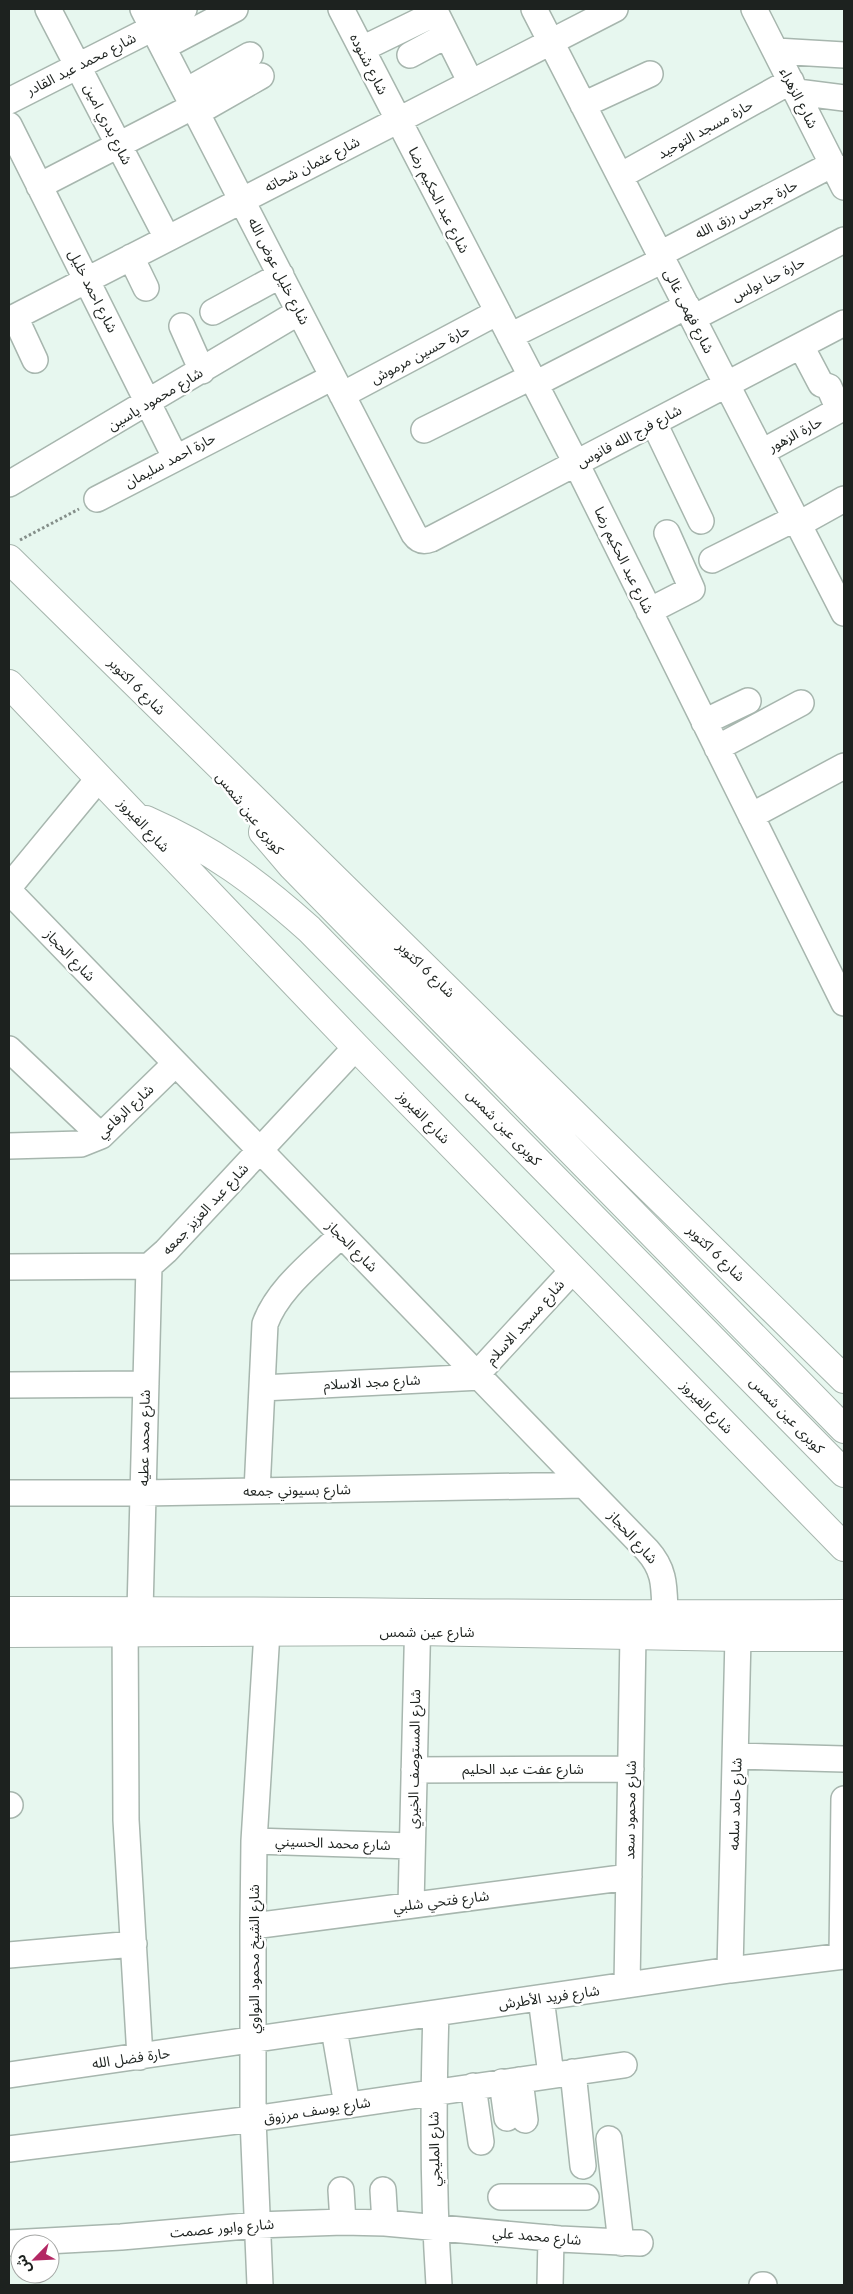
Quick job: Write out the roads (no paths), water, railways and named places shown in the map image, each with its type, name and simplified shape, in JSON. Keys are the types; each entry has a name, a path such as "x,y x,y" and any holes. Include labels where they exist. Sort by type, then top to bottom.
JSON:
{"main road":[{"name":"شارع 6 اكتوبر","path":"13,550 204,752 844,1379"},
{"name":"شارع الفيروز","path":"9,684 356,1047 844,1547"},
{"name":"كوبرى عين شمس","path":"204,752 292,866 844,1429"},
{"name":"كوبرى عين شمس","path":"135,816 181,836 225,861 265,890 309,929 844,1473"},
{"name":"شارع عين شمس","path":"9,1611 130,1618 417,1622 633,1635 844,1637"},
{"name":"شارع عين شمس","path":"9,1633 130,1618 267,1632 417,1622 665,1615 844,1614"}],"street":[{"name":"شارع بدري امين","path":"48,9 167,238"},
{"path":"153,27 184,9"},
{"path":"153,27 235,9"},
{"name":"شارع شنوده","path":"341,9 398,120"},
{"name":"شارع فهمى غالى","path":"534,9 844,613"},
{"name":"شارع عثمان شحاته","path":"12,318 615,9"},
{"name":"شارع الزهراء","path":"754,9 844,187"},
{"path":"362,49 435,11 471,83"},
{"name":"شارع محمد عبد القادر","path":"9,101 153,27"},
{"name":"شارع خليل عوض الله","path":"153,27 414,534"},
{"path":"410,55 447,35"},
{"path":"776,51 844,55"},
{"path":"39,186 119,145 255,66"},
{"path":"583,105 650,74"},
{"path":"794,87 844,98"},
{"name":"حارة مسجد التوحيد","path":"620,176 794,87"},
{"name":"شارع عبد الحكيم رضا","path":"398,120 576,463 844,1003"},
{"name":"شارع احمد خليل","path":"11,138 39,186 175,457"},
{"name":"حارة جرجس رزق الله","path":"510,336 833,164"},
{"name":"حارة حنا بولس","path":"424,430 533,380 690,312 844,240"},
{"path":"131,257 146,288"},
{"path":"213,312 281,275"},
{"name":"شارع محمود ياسين","path":"9,484 299,312"},
{"name":"حارة حسين مرموش","path":"338,386 498,312"},
{"path":"12,318 35,360"},
{"name":"شارع فرج الله فانوس","path":"414,534 418,540 425,541 431,539 844,323"},
{"path":"182,326 202,371"},
{"name":"حارة الزهور","path":"762,452 839,410 829,387 822,384 801,346"},
{"name":"حارة احمد سليمان","path":"97,499 175,457 338,386"},
{"path":"654,423 701,521"},
{"path":"712,560 844,499"},
{"path":"649,610 692,589 667,534"},
{"path":"704,722 748,701"},
{"path":"717,748 801,703"},
{"path":"750,816 844,766"},
{"path":"9,889 99,778"},
{"name":"شارع الحجاز","path":"9,889 175,1064 479,1375 658,1562 664,1581 665,1615"},
{"name":"شارع عبد العزيز جمعه","path":"9,1267 149,1266 166,1251 356,1047"},
{"path":"9,1049 101,1136"},
{"name":"شارع الرفاعي","path":"9,1146 81,1144 101,1136 175,1064"},
{"path":"257,1491 265,1324 270,1311 279,1297 341,1235"},
{"name":"شارع محمد عطيه","path":"140,2057 126,1820 130,1618 143,1492 149,1266"},
{"name":"شارع مسجد الاسلام","path":"479,1375 573,1270"},
{"name":"شارع مجد الاسلام","path":"262,1388 479,1375"},
{"path":"9,1385 146,1384"},
{"name":"شارع بسيوني جمعه","path":"9,1493 584,1485"},
{"name":"شارع المستوصف الخيري","path":"411,1905 417,1622"},
{"name":"شارع الشيخ محمود النواوي","path":"260,2285 253,2120 253,1926 254,1841 267,1632"},
{"name":"شارع محمود سعد","path":"627,1985 633,1635"},
{"name":"شارع حامد سلمه","path":"730,1970 738,1637"},
{"path":"736,1756 844,1759"},
{"name":"شارع عفت عبد الحليم","path":"414,1770 631,1768"},
{"path":"843,1956 844,1798"},
{"name":"شارع محمد الحسيني","path":"254,1841 412,1846"},
{"name":"شارع فتحي شلبي","path":"253,1926 629,1877"},
{"path":"9,1954 134,1944"},
{"name":"شارع فريد الأطرش","path":"254,2040 730,1970 843,1956"},
{"path":"541,1998 562,2074 583,2166"},
{"name":"شارع المليجي","path":"436,2013 433,2092 435,2228 439,2285"},
{"path":"334,2029 347,2105"},
{"name":"حارة فضل الله","path":"9,2075 254,2040"},
{"name":"شارع يوسف مرزوق","path":"9,2149 253,2120 624,2065"},
{"path":"511,2081 516,2119"},
{"path":"473,2086 481,2142"},
{"name":"شارع محمد علي","path":"435,2228 630,2243 609,2139"},
{"path":"341,2190 343,2222"},
{"path":"383,2190 385,2223"},
{"path":"501,2197 586,2197"},
{"path":"550,2285 558,2198"},
{"name":"شارع وابور عصمت","path":"9,2243 121,2237 257,2225 343,2222 385,2223 435,2228"}]}
